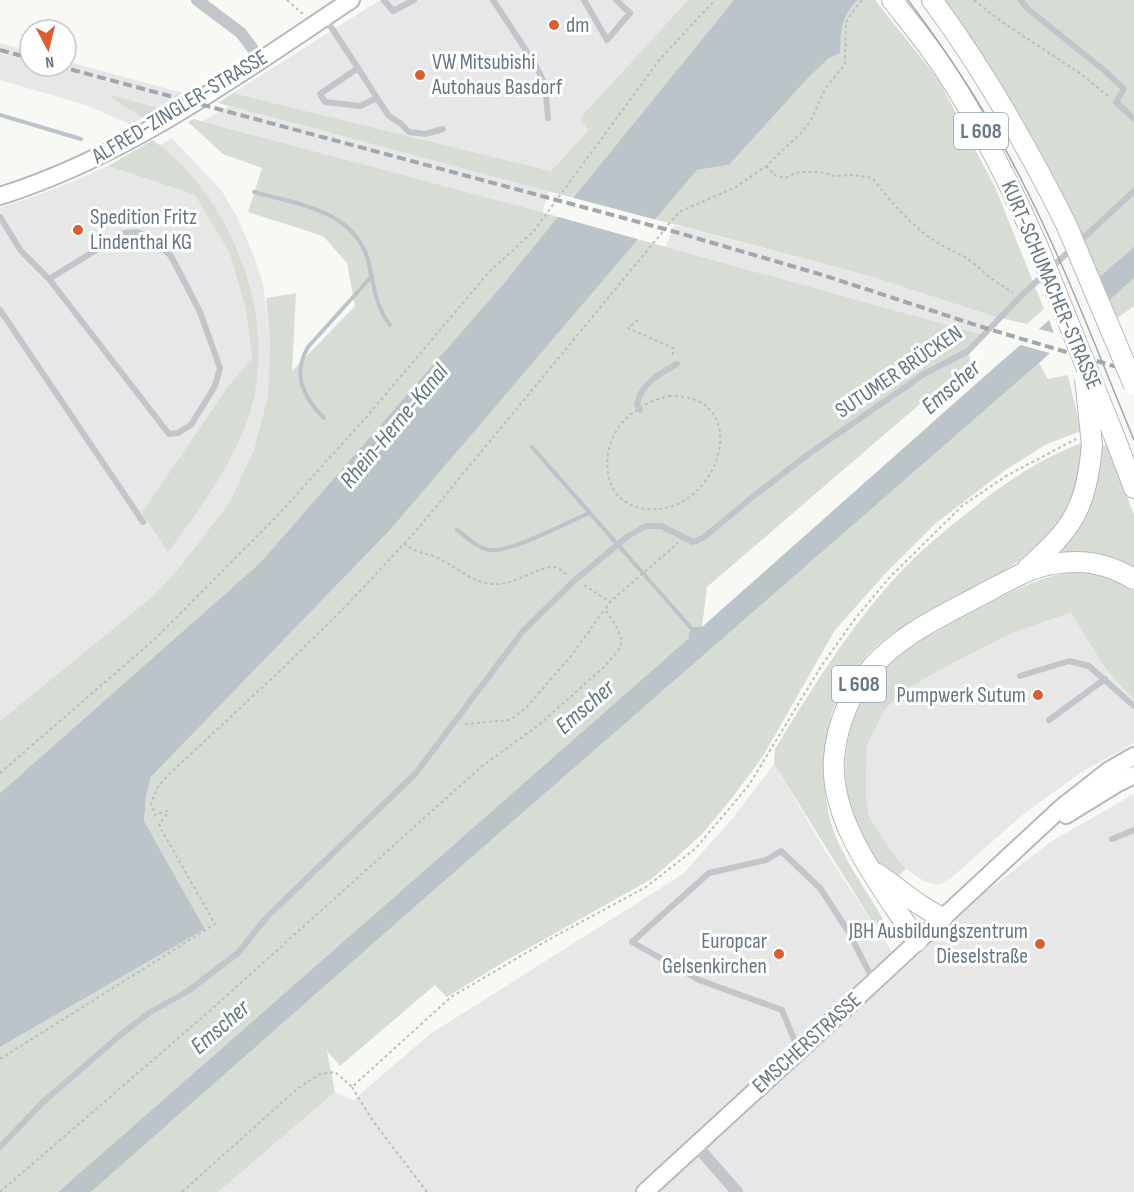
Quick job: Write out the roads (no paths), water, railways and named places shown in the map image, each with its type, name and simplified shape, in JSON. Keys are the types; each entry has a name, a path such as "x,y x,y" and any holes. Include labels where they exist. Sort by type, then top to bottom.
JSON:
{"main road":[{"name":"KURT-SCHUMACHER-STRASSE","path":"892,0 944,69 977,124 1017,199 1083,357 1134,488"},
{"name":"KURT-SCHUMACHER-STRASSE","path":"932,0 968,51 1012,121 1066,224 1134,386"},
{"name":"L 608","path":"1022,573 1044,554 1074,518 1083,501 1089,477 1085,441 1083,357"},
{"name":"L 608","path":"916,941 850,835 836,797 834,759 841,720 850,701 872,667 904,639 1022,573 1051,564 1086,562 1115,568 1134,579"},
{"name":"L 608","path":"871,869 942,918"}],"street":[{"path":"197,0 241,33 261,60"},
{"name":"ALFRED-ZINGLER-STRASSE","path":"0,196 50,179 114,151 143,135 351,0"},
{"name":"EMSCHERSTRASSE","path":"645,1192 1061,808 1108,771 1134,756"},
{"name":"EMSCHERSTRASSE","path":"1021,846 1134,775"},
{"path":"696,1145 736,1192"}],"lane":[{"path":"384,0 393,11 414,0"},
{"path":"493,0 535,64 544,84 548,118"},
{"path":"584,0 607,40 630,13 616,0"},
{"path":"1020,0 1124,89 1116,102 1134,119"},
{"path":"320,21 358,68 389,116 409,132 425,134 443,129"},
{"path":"358,68 320,94 325,102 360,106 377,98"},
{"name":"SUTUMER BRÜCKEN","path":"0,1147 43,1102 117,1039 149,1013 188,991 238,953 267,917 416,773 523,631 602,557 628,536 646,526 661,526 693,542 703,538 810,453 924,374 968,351 1022,295 1134,191"},
{"path":"0,217 21,251 49,279 169,434 178,433 191,425 215,386 220,368 200,312 171,256 152,239 137,232 124,233 49,279"},
{"path":"0,310 143,522"},
{"path":"640,410 637,404 644,388 676,364"},
{"path":"1020,675 1069,661 1089,666 1134,706"},
{"path":"1049,720 1105,680"},
{"path":"1112,839 1134,830"},
{"path":"801,1048 795,1042 782,1010 699,980 632,942 709,873 766,860 781,851 820,888 848,930 868,972 876,980"}],"water":[{"name":"Rhein-Herne-Kanal","path":"734,0 858,0 845,18 840,53 829,58 808,78 729,165 697,170 391,529 151,777 144,821 205,929 0,1047 0,793 260,563 505,282"},
{"path":"1134,247 1134,278 1039,363 91,1192 58,1192 689,638 689,632 694,627 702,627"}],"waterway":[{"path":"0,115 81,139"},
{"path":"254,192 322,212 350,230 361,243 368,260 378,301 390,325"},
{"path":"324,418 305,394 300,376 303,357 308,347 372,276"},
{"path":"532,447 692,629"},
{"path":"457,530 480,547 498,550 538,536 589,513"}],"tram line":[{"path":"908,0 969,88 1022,181 1067,277 1134,440"}],"railway":[{"path":"0,50 18,55"},
{"path":"78,71 672,231 826,276 985,328 1134,372"}],"place":[{"name":"dm","path":"554,25"},
{"name":"VW Mitsubishi Autohaus Basdorf","path":"420,75"},
{"name":"Spedition Fritz Lindenthal KG","path":"78,230"},
{"name":"Pumpwerk Sutum","path":"1038,695"},
{"name":"JBH Ausbildungszentrum Dieselstraße","path":"1040,944"},
{"name":"Europcar Gelsenkirchen","path":"779,954"}],"water label":[{"name":"Emscher","path":"951,387"},
{"name":"Emscher","path":"585,707"},
{"name":"Emscher","path":"220,1027"}]}
